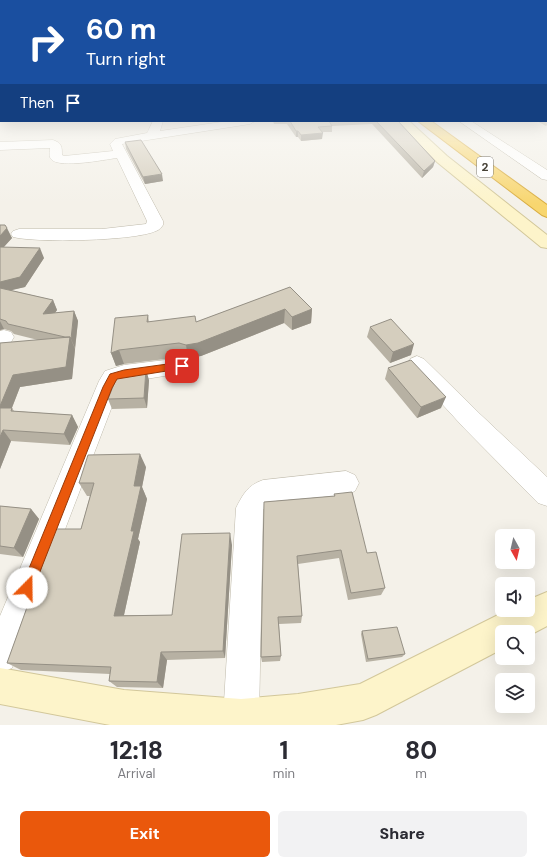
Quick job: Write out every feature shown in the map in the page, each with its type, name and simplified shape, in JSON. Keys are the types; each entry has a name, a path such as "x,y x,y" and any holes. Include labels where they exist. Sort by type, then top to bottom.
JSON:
{"highway":[{"name":"2","path":"445,137 547,212"},
{"name":"2","path":"467,137 496,157"}],"street":[{"path":"19,234 64,235 120,232 143,230 151,228 155,225 155,221 116,144 119,141 146,137"},
{"path":"419,137 442,159 547,243"},
{"path":"488,137 547,176"},
{"path":"0,146 53,144 56,146 56,157 62,160 121,154"},
{"path":"417,364 472,422 547,494"},
{"path":"0,656 107,387 113,377 124,374 182,366"},
{"path":"242,718 250,508 255,499 263,492 346,483"},
{"path":"0,686 122,717 242,718 298,713 363,702 547,608"}],"building":[{"path":"391,137 413,137 435,161 424,171"},
{"path":"141,140 162,174 143,177 125,142"},
{"path":"0,225 5,225 7,228 0,236"},
{"path":"0,247 40,248 20,277 0,282"},
{"path":"290,287 312,309 292,317 285,309 198,343 186,345 179,343 119,350 111,353 115,318 148,315 147,322 195,316 196,322"},
{"path":"0,288 53,300 43,314 74,311 71,339 70,337 8,324 6,321 0,319"},
{"path":"391,319 414,344 393,352 370,327"},
{"path":"70,337 66,367 13,375 0,406 0,343"},
{"path":"411,360 446,397 421,407 388,368"},
{"path":"146,369 144,398 108,399 118,374"},
{"path":"0,408 12,408 11,411 72,415 64,434 3,430 0,437"},
{"path":"140,454 134,486 141,486 131,531 134,531 114,616 172,615 182,534 230,533 223,651 161,652 157,682 109,681 111,667 7,663 48,549 45,549 53,529 81,529 94,483 79,483 88,455"},
{"path":"352,492 367,553 376,552 385,588 351,593 341,550 297,556 302,616 278,617 281,656 261,657 264,502 335,496 334,494"},
{"path":"0,506 31,509 14,548 0,546"},
{"path":"397,627 405,654 368,659 362,631"}],"route":[{"path":"27,588 107,387 113,377 124,374 182,366"}]}
